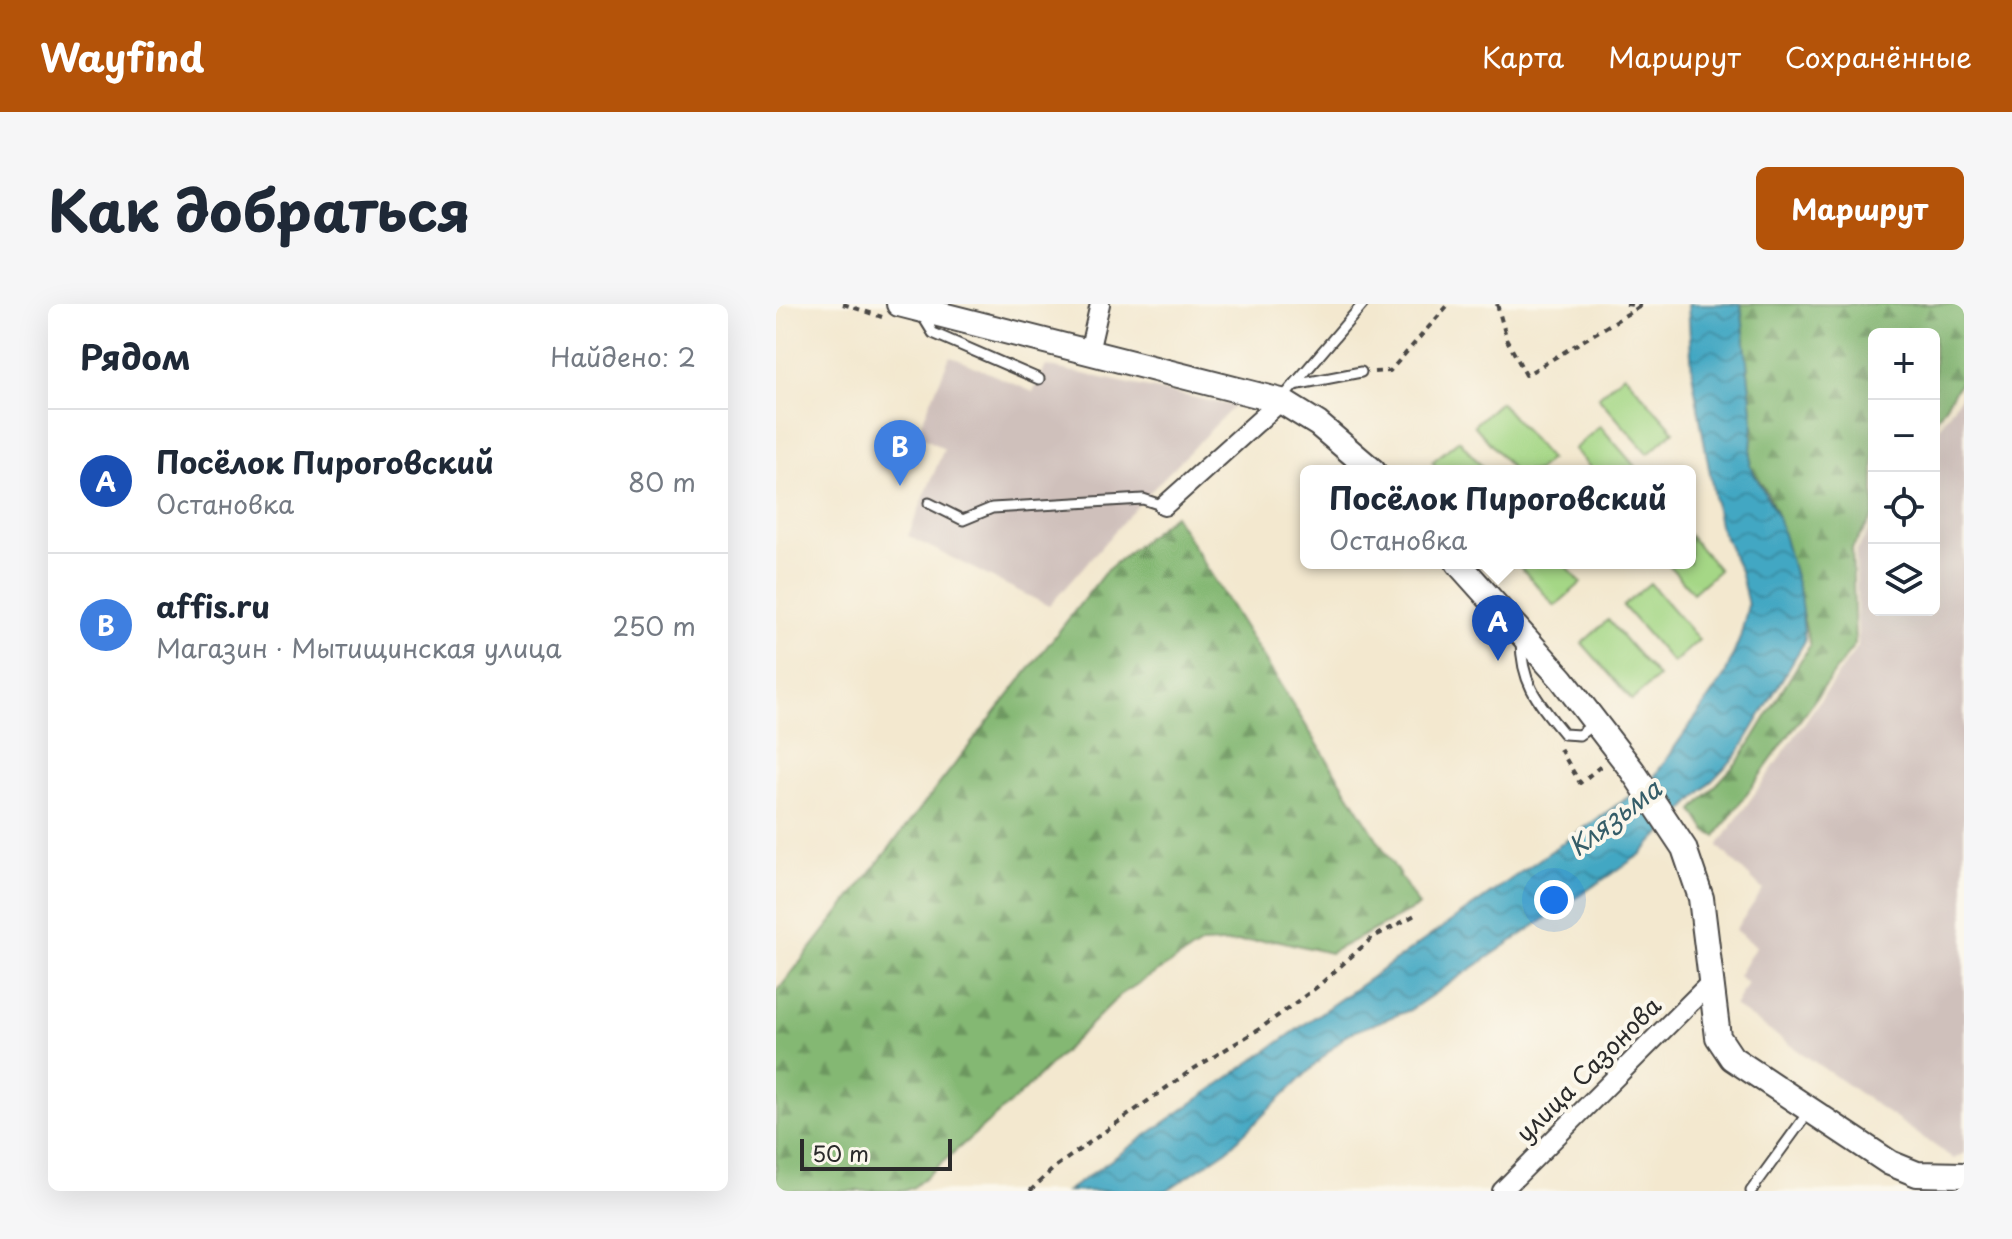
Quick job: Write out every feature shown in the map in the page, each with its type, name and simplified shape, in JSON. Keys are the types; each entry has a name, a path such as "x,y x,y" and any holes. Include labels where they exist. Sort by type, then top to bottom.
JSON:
{"street":[{"path":"1089,352 1100,304"},
{"path":"909,307 1089,352 1288,393 1318,424 1366,465"},
{"path":"1164,506 1288,393"},
{"path":"1463,569 1521,632 1596,723 1621,764 1684,848 1701,898 1711,957 1710,983 1718,1037 1732,1058 1890,1163 1917,1174 1964,1175"},
{"name":"улица Сазонова","path":"1502,1191 1710,983"}],"lane":[{"path":"1288,393 1363,304"},
{"path":"909,307 933,333 1039,379"},
{"path":"1288,393 1361,372"},
{"path":"929,503 963,520 992,508 1143,499 1164,506"},
{"path":"1521,632 1521,667 1535,699 1564,734 1579,735 1596,723"},
{"path":"1751,1191 1810,1110"}],"path":[{"path":"1361,372 1390,371 1449,304"},
{"path":"1497,304 1507,340 1526,375 1644,305"},
{"path":"1626,304 1644,305"},
{"path":"1580,783 1621,764"},
{"path":"1030,1191 1055,1167 1190,1071 1261,1028 1317,987 1372,938 1417,914"}],"shaded area":[{"path":"950,356 1033,392 1046,366 1234,406 1143,499 1049,606 908,536 944,449 917,434"},
{"path":"1964,391 1964,1153 1954,1159 1734,1006 1747,983 1738,976 1756,946 1735,930 1763,890 1718,846 1858,646 1856,551 1868,534 1868,616 1940,616 1940,427"}],"green space":[{"path":"1741,304 1964,304 1964,377 1940,414 1940,328 1868,328 1868,524 1852,548 1855,644 1716,836 1707,832 1693,810 1741,758 1810,645 1778,517 1750,466 1753,420"},
{"path":"1624,374 1674,431 1648,454 1598,397"},
{"path":"1500,402 1550,459 1544,465 1509,465 1474,425"},
{"path":"1600,426 1634,465 1588,465 1574,449"},
{"path":"1459,440 1481,465 1435,465 1432,462"},
{"path":"1174,515 1419,906 1330,953 1276,940 1202,944 1120,995 1022,1093 914,1187 904,1191 776,1191 776,993 1106,571"},
{"path":"1696,543 1719,570 1693,593 1672,569 1696,569"},
{"path":"1522,569 1568,569 1581,583 1555,606"},
{"path":"1650,583 1699,640 1673,663 1623,606"},
{"path":"1608,620 1658,677 1632,700 1582,643"}],"water":[{"name":"Клязьма","path":"1688,304 1741,304 1753,420 1750,466 1778,517 1800,594 1805,641 1737,755 1641,854 1410,1010 1347,1034 1227,1150 1166,1191 1067,1191 1651,781 1725,675 1740,638 1748,605 1740,571 1719,525 1692,373"}],"place":[{"name":"affis.ru","path":"900,486"},
{"name":"Посёлок Пироговский","path":"1498,661"}]}
